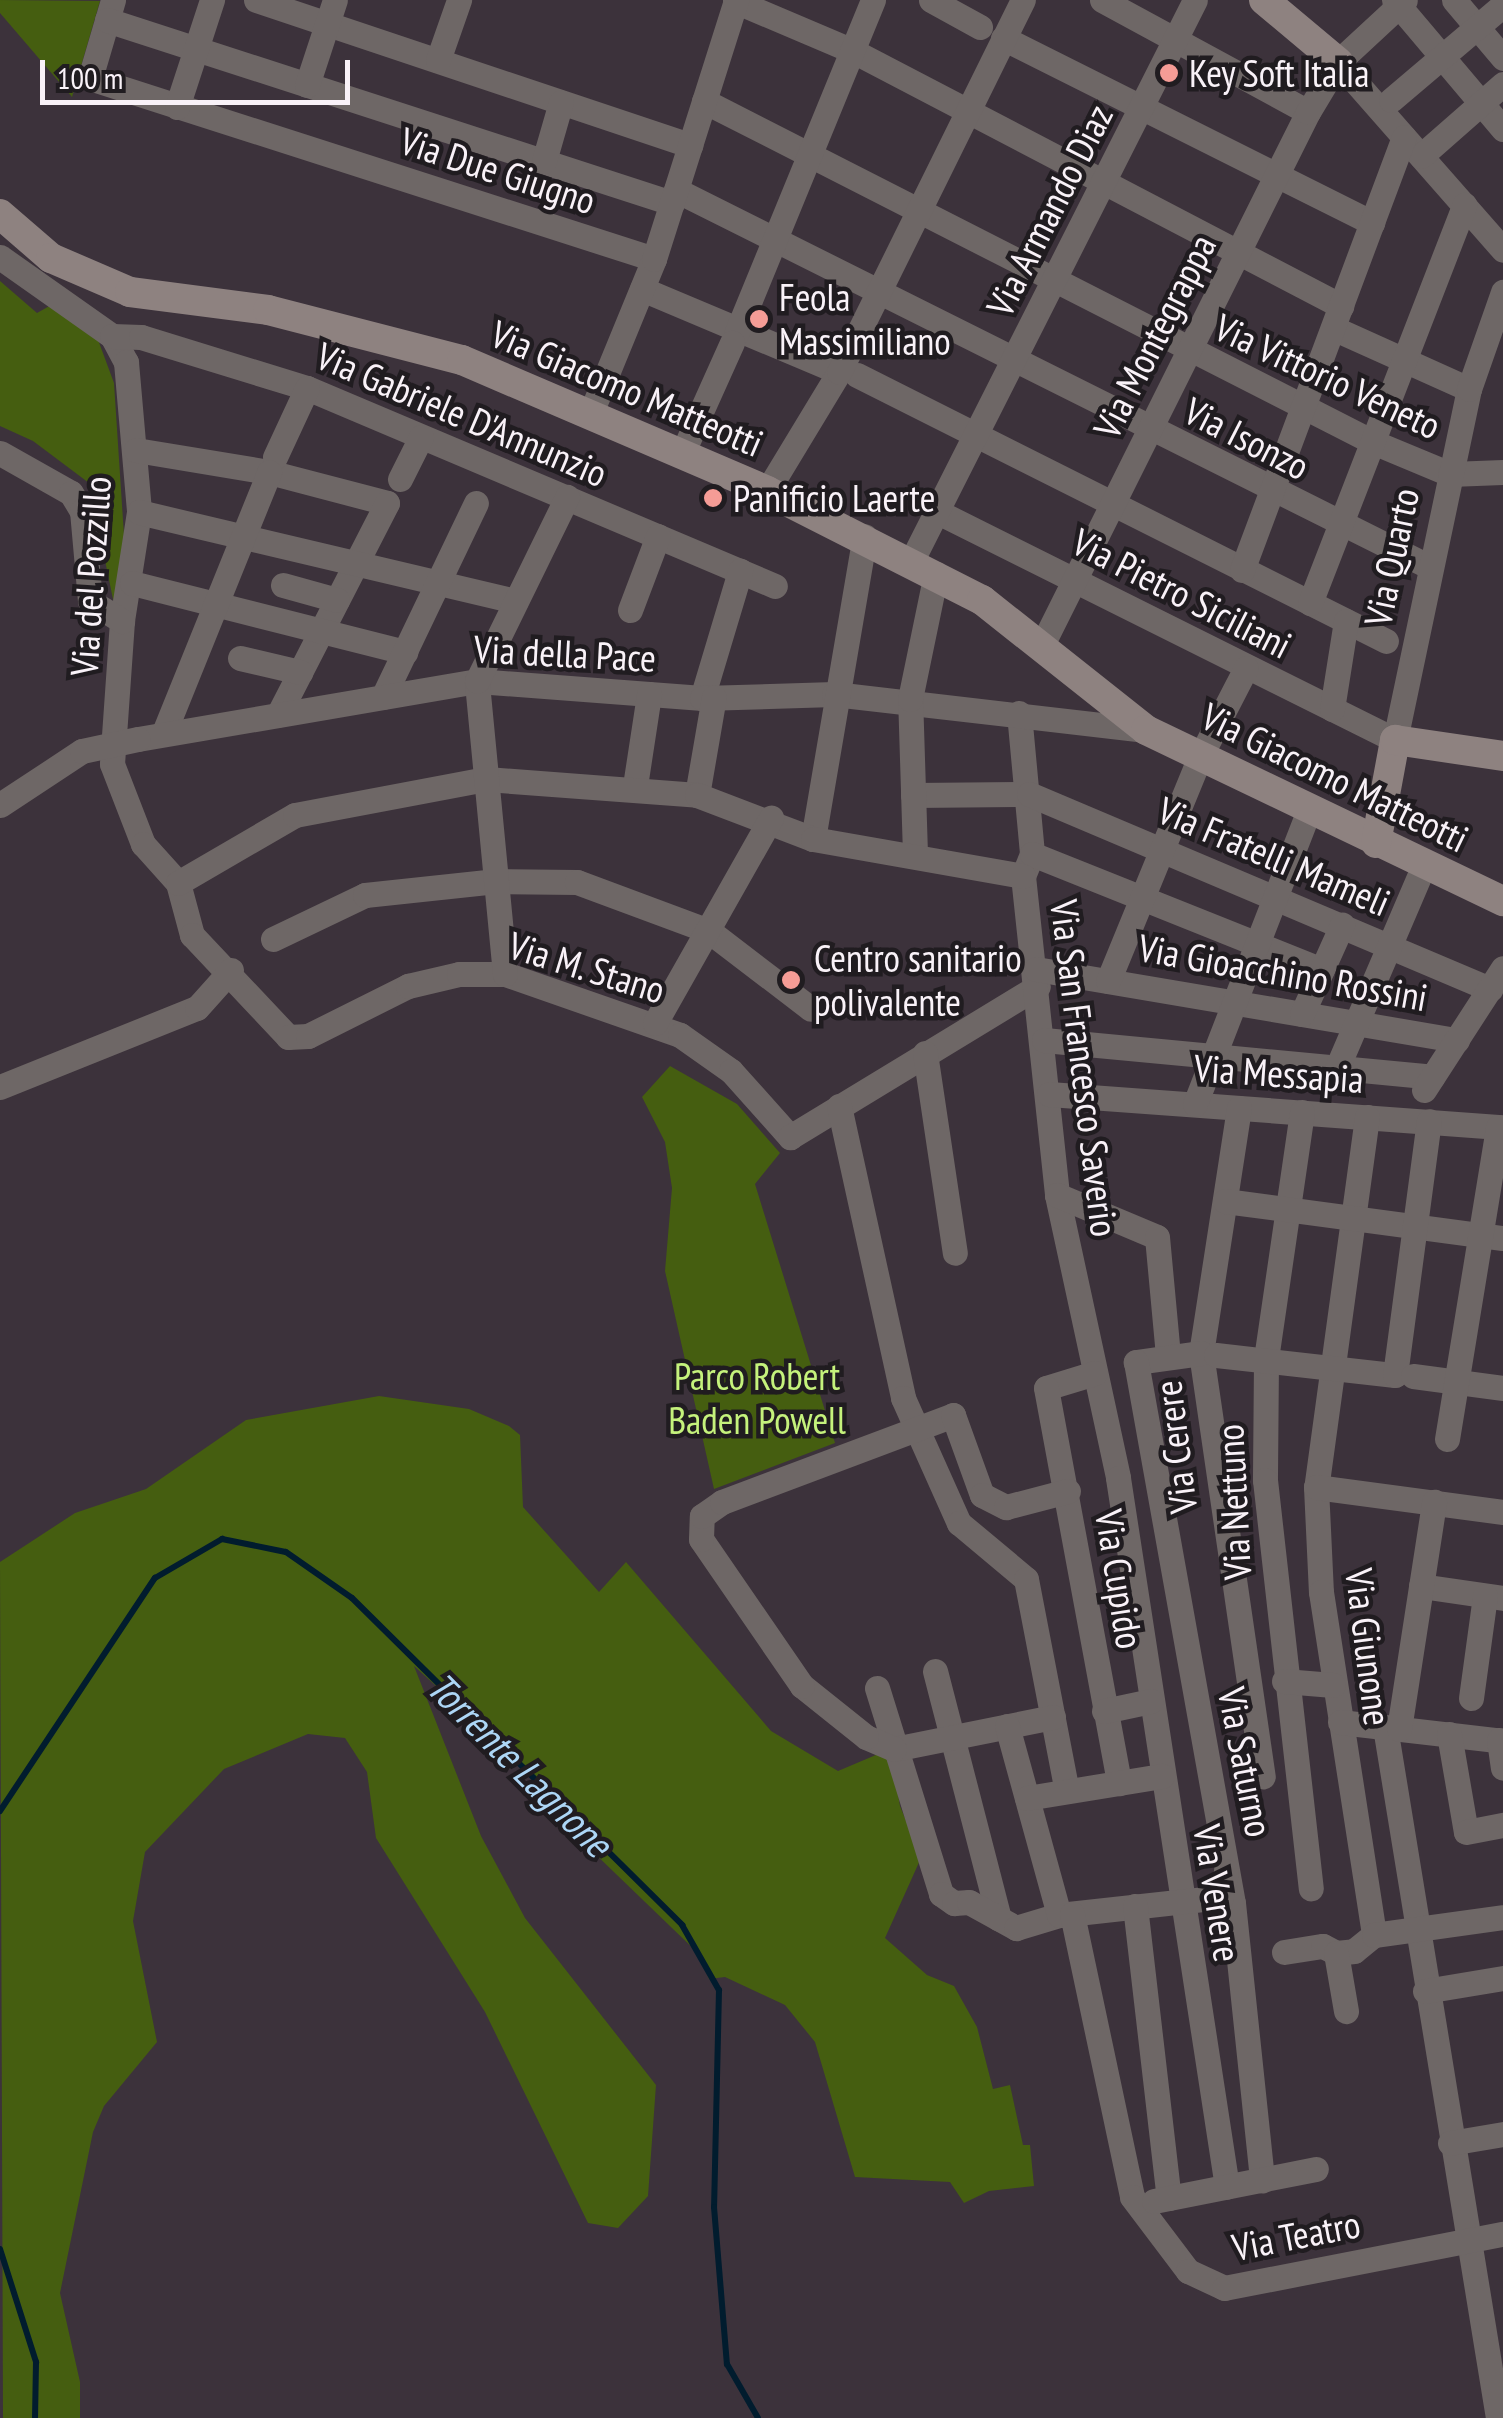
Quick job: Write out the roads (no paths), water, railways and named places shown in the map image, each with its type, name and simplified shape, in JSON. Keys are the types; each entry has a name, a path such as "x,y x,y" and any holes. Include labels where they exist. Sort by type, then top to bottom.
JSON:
{"street":[{"path":"177,107 212,0"},
{"path":"438,60 459,0"},
{"path":"682,454 811,158 872,0"},
{"path":"931,0 1372,223"},
{"path":"768,492 848,374 873,292 967,110 991,32 1023,0"},
{"path":"1102,0 1308,112"},
{"name":"Via Armando Diaz","path":"914,854 910,699 924,567 936,511 1195,0"},
{"path":"1264,0 1338,62 1503,250"},
{"path":"1454,0 1503,58"},
{"path":"590,415 654,260 735,1 852,51 967,110 1237,254 1404,360 1469,389"},
{"path":"267,2 331,12 438,60 690,145"},
{"path":"1400,2 1503,129"},
{"name":"Via Montegrappa","path":"1042,645 1308,112 1338,62 1400,2"},
{"path":"1391,100 1503,4"},
{"name":"Via Isonzo","path":"110,10 196,49 544,161 674,197 776,240 1270,492 1428,566"},
{"name":"Via Due Giugno","path":"110,10 90,78 654,260"},
{"path":"307,85 331,12"},
{"path":"1242,570 1372,223 1412,147 1481,103 1503,84"},
{"name":"Via Vittorio Veneto","path":"704,101 914,212 1372,442 1450,474 1503,472"},
{"path":"544,161 561,102"},
{"path":"1310,603 1464,205"},
{"name":"Via Giacomo Matteotti","path":"0,214 51,258 130,292 268,310 462,360 768,492 924,567 1042,645 1146,730 1376,844 1503,900"},
{"path":"0,257 112,336"},
{"path":"642,290 736,335 848,374 1386,641"},
{"name":"Via Quarto","path":"1376,844 1428,566 1469,389 1503,292"},
{"name":"Via Gabriele D'Annunzio","path":"112,336 141,337 307,388 776,586"},
{"name":"Via del Pozzillo","path":"112,336 126,362 139,512 132,583 122,621 112,764 143,844 178,883"},
{"path":"165,730 242,536 307,388"},
{"path":"400,478 421,437"},
{"path":"136,450 272,464 387,503 278,714"},
{"path":"0,453 71,493 82,511 90,601 122,621"},
{"path":"506,974 476,681 567,497"},
{"path":"383,697 476,503"},
{"name":"Via Pietro Siciliani","path":"936,511 1395,740"},
{"path":"139,512 516,601"},
{"path":"630,610 658,536"},
{"path":"813,839 834,694 864,536"},
{"path":"697,795 708,698 740,571"},
{"path":"132,583 405,652"},
{"path":"283,585 337,600"},
{"path":"1332,708 1346,621"},
{"path":"240,658 300,672"},
{"path":"1108,981 1200,757 1246,668"},
{"name":"Via della Pace","path":"0,805 82,751 165,730 476,681 708,698 834,694 910,699 1146,730"},
{"path":"635,786 649,694"},
{"name":"Via San Francesco Saverio","path":"1019,713 1029,794 1028,865 1057,1196 1096,1373"},
{"path":"1395,740 1503,756"},
{"path":"178,883 294,815 486,779 635,786 697,795 770,818 813,839 1028,865 1144,898 1322,970"},
{"path":"913,795 1029,794"},
{"name":"Via Fratelli Mameli","path":"1029,794 1390,945 1496,979"},
{"path":"1195,1104 1310,810"},
{"path":"654,1023 770,818"},
{"path":"1337,1068 1424,866"},
{"path":"273,940 364,895 496,881 577,882 709,931 811,1009"},
{"name":"Via M. Stano","path":"178,883 192,935 232,970 288,1036 308,1036 408,986 459,974 506,974 654,1023 732,1070 790,1137 840,1106"},
{"path":"1302,1014 1342,924"},
{"path":"0,1087 197,1008 232,970"},
{"path":"1037,977 840,1106 914,1429 959,1523 1026,1579 1067,1791"},
{"name":"Via Gioacchino Rossini","path":"1037,977 1108,981 1457,1040"},
{"path":"1044,1040 1337,1068 1427,1084 1496,979"},
{"path":"925,1053 955,1253"},
{"name":"Via Messapia","path":"1049,1094 1501,1127"},
{"path":"1147,1101 1149,1127"},
{"name":"Via Cerere","path":"1239,1108 1208,1354 1264,1776"},
{"name":"Via Nettuno","path":"1302,1112 1266,1360 1265,1480 1284,1681 1311,1888"},
{"name":"Via Giunone","path":"1367,1117 1316,1487 1333,1684 1374,1935"},
{"path":"1404,1375 1412,1226 1429,1122"},
{"path":"1447,1439 1492,1237 1501,1127"},
{"path":"1057,1196 1156,1236 1168,1356 1208,1354 1503,1388"},
{"path":"1226,1201 1492,1237"},
{"name":"Via Saturno","path":"1168,1356 1136,1362 1228,1866 1262,2180"},
{"name":"Via Cupido","path":"1096,1373 1046,1388 1119,1782"},
{"name":"Via Venere","path":"1096,1373 1227,2187"},
{"path":"1053,1718 894,1749 842,1723 802,1686 701,1539 702,1516 722,1502 952,1415 982,1495 1006,1507 1068,1491"},
{"path":"1316,1487 1503,1512"},
{"path":"1434,1502 1392,1728 1425,1991 1466,2241 1494,2347 1498,2418"},
{"path":"1421,1586 1494,1597 1471,1698"},
{"path":"934,1671 999,1919"},
{"path":"1284,1681 1333,1684"},
{"path":"877,1688 941,1894 1016,1928 1065,1915 1221,1897 1228,1866"},
{"path":"1104,1712 1151,1702"},
{"path":"1340,1722 1501,1740 1503,1768"},
{"path":"1008,1726 1065,1915 1136,2205 1316,2169"},
{"path":"1448,1734 1466,1832 1503,1825"},
{"path":"1027,1798 1162,1776"},
{"path":"1135,1906 1169,2198"},
{"path":"1284,1952 1323,1946 1336,1954 1354,1950 1374,1935 1503,1917"},
{"path":"1336,1954 1346,2010"},
{"path":"1425,1991 1503,1978"},
{"path":"1450,2143 1503,2134"},
{"name":"Via Teatro","path":"1136,2205 1188,2271 1224,2288 1503,2234"}],"waterway":[{"name":"Torrente Lagnone","path":"0,1811 155,1578 222,1539 286,1552 352,1598 682,1925 719,1990 714,2207 727,2364 758,2418"},
{"path":"0,2249 36,2362 35,2418"}],"place":[{"name":"Key Soft Italia","path":"1169,73"},
{"name":"Feola Massimiliano","path":"759,319"},
{"name":"Panificio Laerte","path":"713,498"},
{"name":"Centro sanitario polivalente","path":"791,980"}],"park label":[{"name":"Parco Robert Baden Powell","path":"757,1398"}]}
